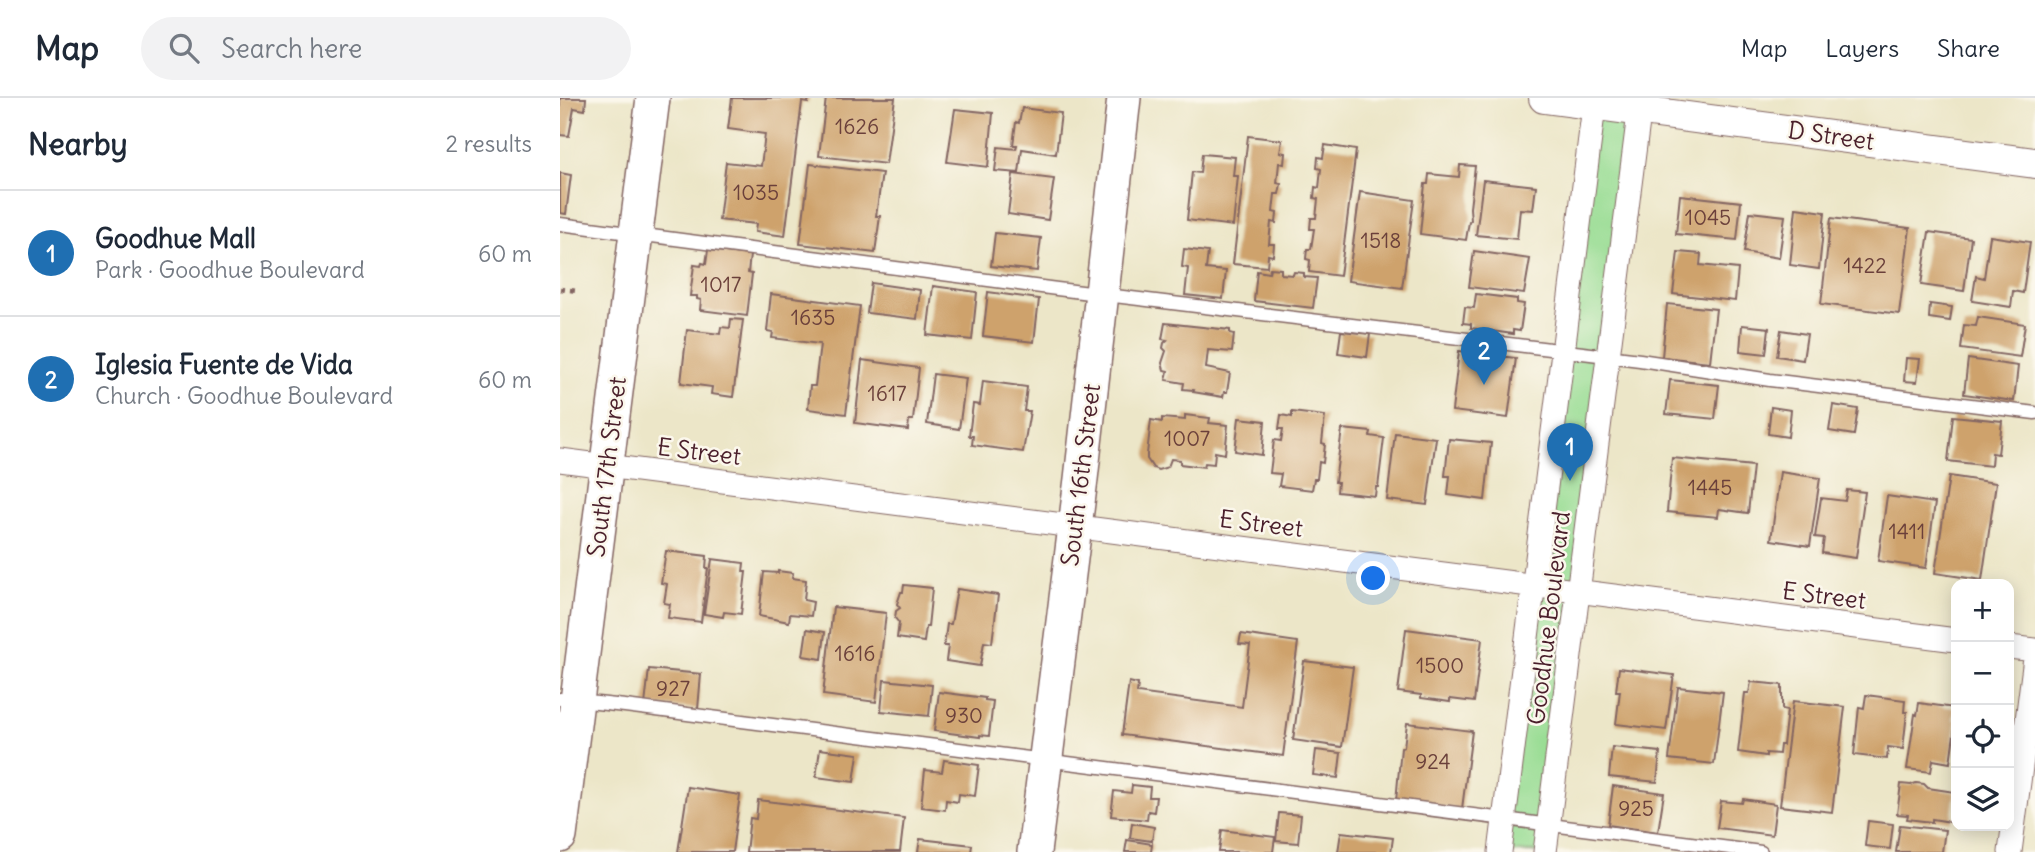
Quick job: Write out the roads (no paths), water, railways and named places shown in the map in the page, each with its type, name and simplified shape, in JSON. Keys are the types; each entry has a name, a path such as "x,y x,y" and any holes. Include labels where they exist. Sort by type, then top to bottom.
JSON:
{"main road":[{"name":"South 17th Street","path":"560,836 569,700 607,467 653,98"},
{"name":"South 16th Street","path":"1034,852 1124,98"}],"street":[{"name":"D Street","path":"1544,98 1640,104 2035,163"},
{"name":"Goodhue Boulevard","path":"1500,852 1595,101"},
{"name":"Goodhue Boulevard","path":"1545,852 1640,104"},
{"name":"E Street","path":"560,460 1951,639"},
{"path":"2014,647 2035,650"},
{"path":"2010,852 2035,658"}],"lane":[{"path":"560,224 1609,356 1770,380 2035,413"},
{"path":"569,700 1761,852"}],"place":[{"name":"Iglesia Fuente de Vida","path":"1484,385"},
{"name":"Goodhue Mall","path":"1570,481"}]}
